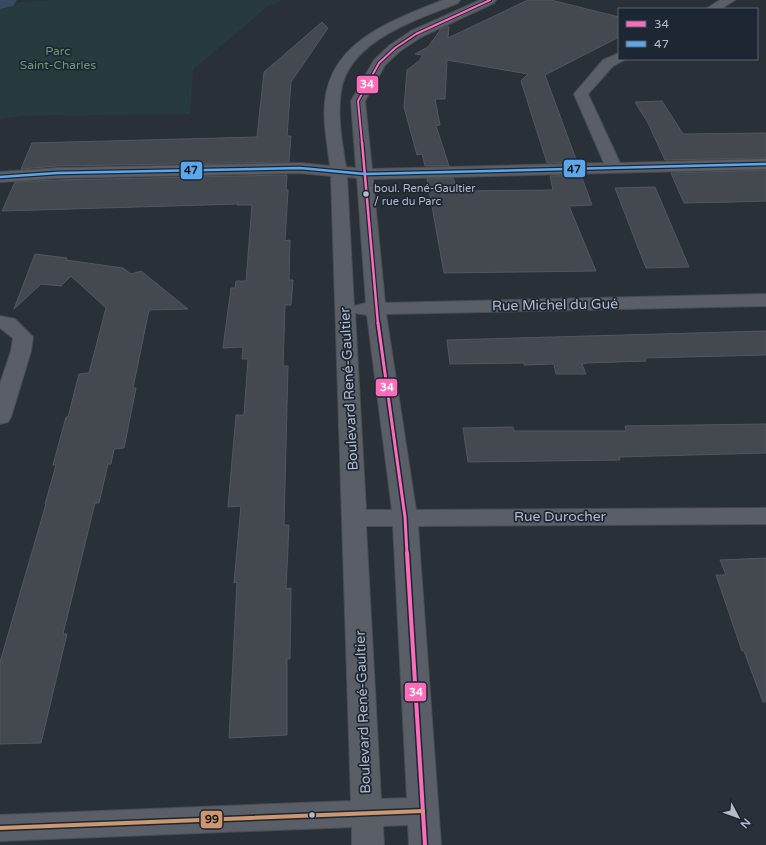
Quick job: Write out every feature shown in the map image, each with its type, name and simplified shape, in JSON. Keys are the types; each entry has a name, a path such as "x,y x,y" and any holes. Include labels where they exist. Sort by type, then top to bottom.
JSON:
{"street":[{"name":"Boulevard René-Gaultier","path":"368,845 339,171 332,112 334,89 342,68 348,58 365,43 386,29 454,0"},
{"path":"425,845 405,517 376,309 358,101 379,63 395,48 416,34 490,0"},
{"path":"714,8 729,0"},
{"path":"614,167 581,94 608,63 618,58"},
{"path":"0,177 49,173 300,168 365,174 766,164"},
{"name":"Rue Michel du Gué","path":"345,310 766,300"},
{"path":"0,322 8,323 23,337 22,351 0,417"},
{"name":"Rue Durocher","path":"354,518 766,516"},
{"path":"0,828 423,811"}],"green space":[{"name":"Parc Saint-Charles","path":"49,0 283,0 268,6 193,70 190,114 22,116 0,119 0,4"}],"building":[{"path":"528,0 551,0 618,17 618,38 545,75 577,162 547,163 521,81 528,74 447,60 445,99 435,99 440,125 436,126 449,166 425,166 422,154 417,155 404,107 407,70 419,61 423,55 415,54 428,47 441,29 449,26 448,38"},
{"path":"322,22 328,28 291,82 287,136 291,136 289,162 57,166 21,169 32,143 257,137 264,72"},
{"path":"662,101 683,134 766,133 766,158 665,160 648,123 635,102"},
{"path":"766,170 766,201 684,203 671,173"},
{"path":"287,175 286,190 288,190 285,241 290,240 289,280 293,280 291,305 285,305 283,366 288,366 284,525 289,525 286,589 291,588 290,659 287,659 287,735 229,738 237,582 234,583 241,506 228,507 236,415 244,415 248,359 242,359 243,347 223,348 231,288 235,288 236,281 246,281 252,205 237,205 238,204 2,211 15,182"},
{"path":"581,175 592,205 569,206 596,271 444,273 427,179 453,178 458,191 553,190 550,176"},
{"path":"655,187 689,267 646,268 615,188"},
{"path":"35,254 123,268 131,274 141,271 188,309 149,310 133,388 136,388 124,448 114,449 111,464 108,464 99,503 95,503 63,634 67,634 41,743 0,744 0,662 46,504 56,465 53,465 66,417 68,417 79,374 89,373 106,308 71,276 61,286 41,284 14,309"},
{"path":"766,331 766,355 645,358 646,361 587,363 582,364 586,374 556,374 554,364 450,364 447,340"},
{"path":"766,424 766,453 619,457 620,460 468,462 463,428 513,427 514,431 626,431 625,426"},
{"path":"766,558 766,702 763,702 744,651 742,651 716,575 726,575 720,560"}],"transit line":[{"name":"34","path":"425,845 405,517 376,309 358,101 379,63 395,48 416,34 490,0"},
{"name":"47","path":"0,177 57,173 300,168 365,174 766,164"},
{"name":"99","path":"0,828 423,811"}],"place":[{"name":"boul. René-Gaultier / rue du Parc","path":"366,194"}]}
